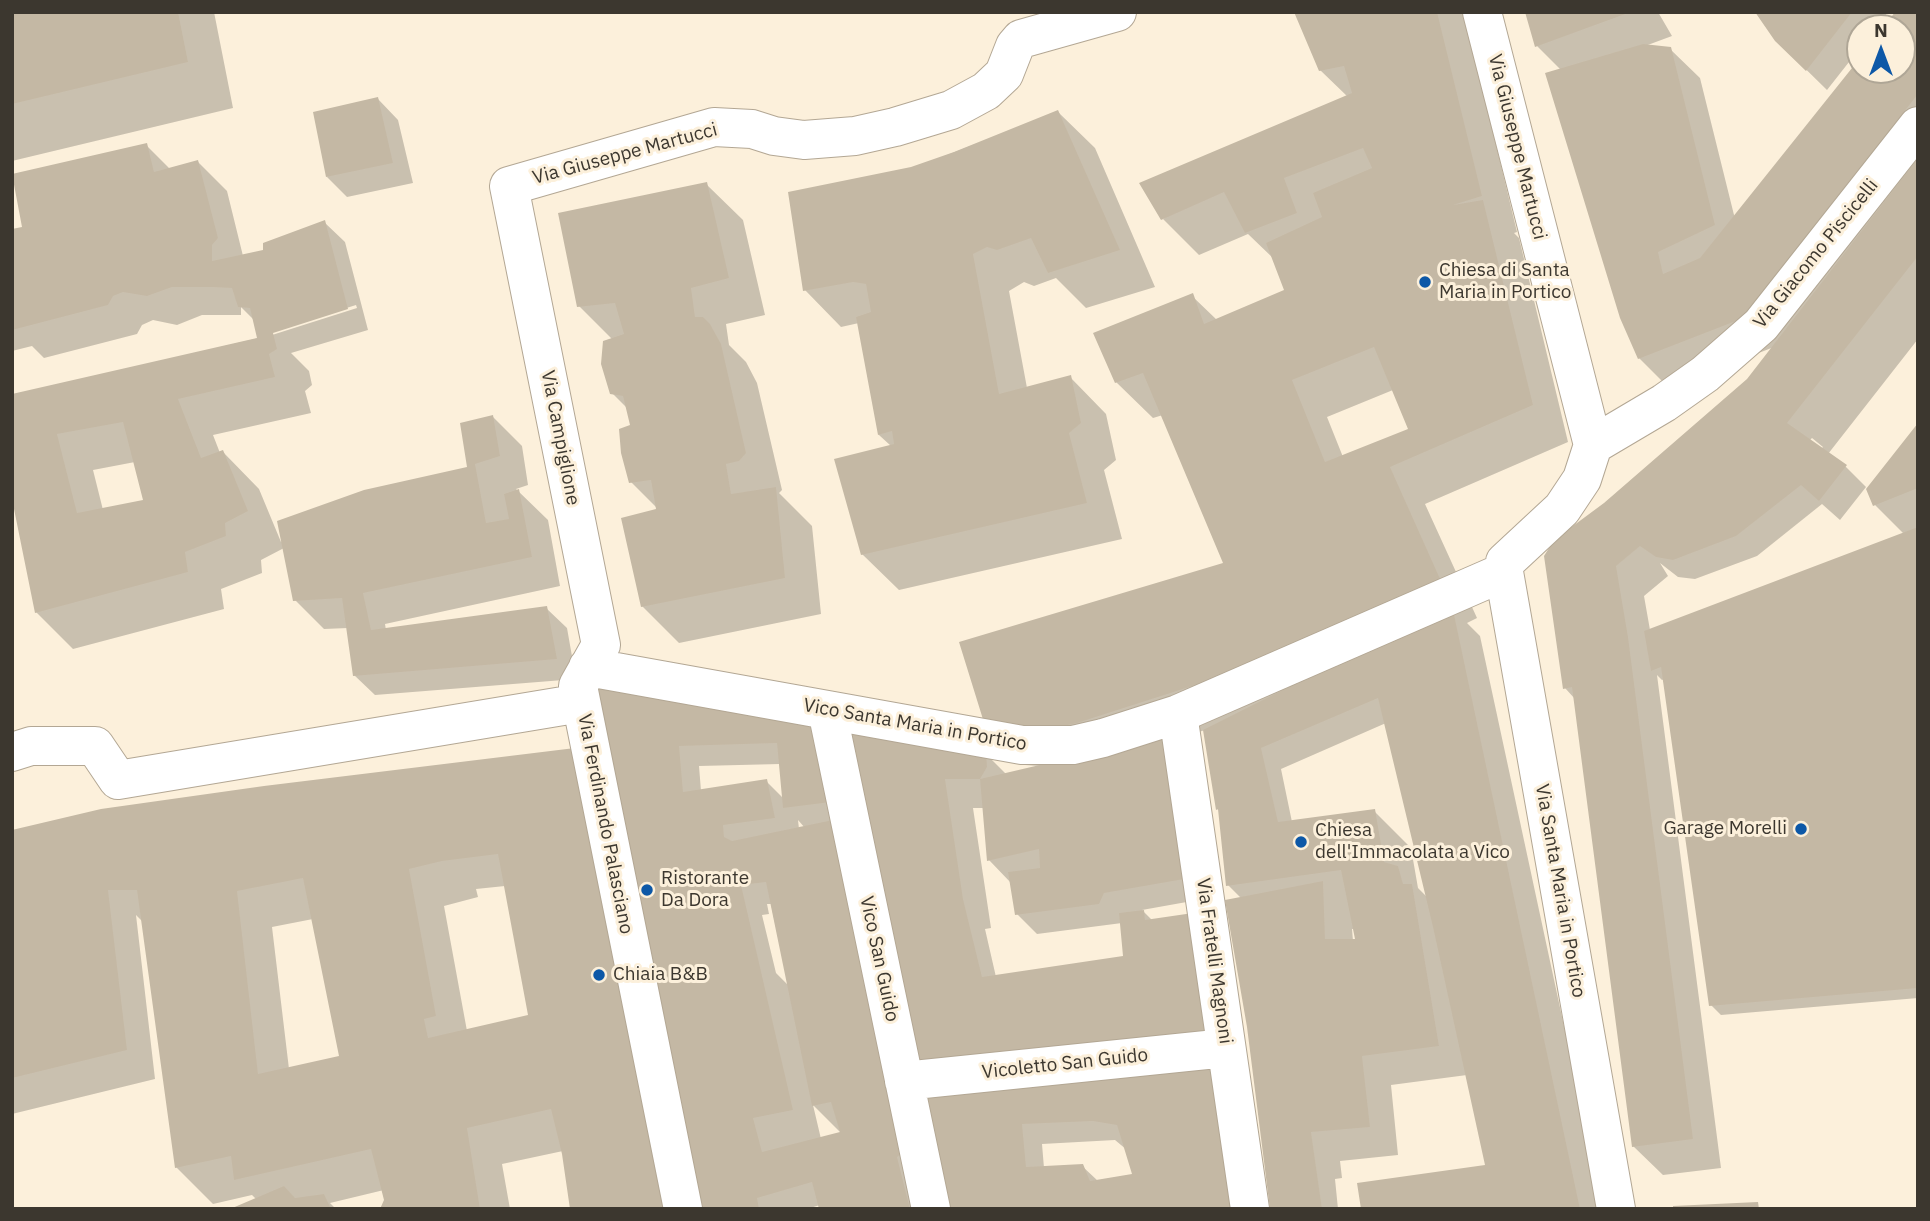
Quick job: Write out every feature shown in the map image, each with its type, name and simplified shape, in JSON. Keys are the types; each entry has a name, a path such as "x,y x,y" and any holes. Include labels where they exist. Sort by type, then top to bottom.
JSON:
{"street":[{"name":"Via Giuseppe Martucci","path":"509,186 713,127 752,129 774,136 804,140 855,136 895,127 951,110 986,92 1004,74 1015,46 1021,39 1117,12"},
{"name":"Via Giuseppe Martucci","path":"1482,12 1593,445"},
{"name":"Via Giacomo Piscicelli","path":"1593,445 1664,403 1705,374 1761,325 1918,126"},
{"name":"Via Campiglione","path":"509,186 601,645 582,685"},
{"path":"1504,572 1505,562 1511,555 1554,517 1576,489 1593,445"},
{"name":"Vico Santa Maria in Portico","path":"12,752 31,746 95,746 118,780 582,685 827,710 1022,745 1073,745 1178,714 1504,572"},
{"name":"Via Santa Maria in Portico","path":"1504,572 1616,1209"},
{"name":"Via Ferdinando Palasciano","path":"582,685 683,1209"},
{"name":"Vico San Guido","path":"827,710 931,1209"},
{"name":"Via Fratelli Magnoni","path":"1178,714 1250,1209"},
{"name":"Vicoletto San Guido","path":"904,1081 1226,1048"}],"building":[{"path":"12,12 178,12 188,62 12,104"},
{"path":"1294,12 1437,12 1482,196 1453,205 1483,200 1533,405 1390,467 1441,581 1270,661 1077,723 1031,733 986,729 959,642 1223,563 1143,373 1115,383 1093,333 1193,293 1204,324 1284,290 1266,243 1322,217 1313,193 1372,168 1363,148 1284,178 1297,213 1245,233 1224,192 1161,220 1139,183 1352,93 1344,66 1319,71","holes":["1374,347 1408,429 1325,462 1292,380"]},
{"path":"1525,12 1628,12 1628,13 1535,47"},
{"path":"1755,12 1852,12 1846,14 1846,20 1806,71 1775,41"},
{"path":"1918,12 1918,94 1741,319 1638,359 1620,318 1545,73 1643,44 1671,47 1715,225 1658,252 1663,274 1700,258 1846,76 1846,84 1916,84 1916,14 1894,14"},
{"path":"378,97 393,163 326,177 313,112"},
{"path":"1058,110 1120,250 1048,273 1031,238 997,250 987,247 973,254 999,394 1071,375 1081,423 1069,433 1087,503 861,555 834,459 894,444 892,431 878,435 856,317 871,312 866,284 853,282 803,291 788,192 911,167"},
{"path":"147,143 154,172 198,160 218,238 212,245 212,261 263,250 263,243 325,220 348,309 273,333 277,349 269,354 275,377 178,399 201,458 223,450 248,511 225,523 226,536 185,552 188,572 35,613 12,499 12,394 257,338 250,308 238,307 232,288 212,287 172,287 147,296 123,292 113,296 108,305 12,330 12,229 22,227 12,174","holes":["123,422 143,500 77,513 57,434"]},
{"path":"1918,158 1918,256 1787,423 1847,465 1819,501 1801,485 1736,536 1673,560 1656,557 1640,546 1616,566 1628,637 1693,1139 1632,1147 1572,687 1563,689 1544,556 1554,540 1604,503 1747,379"},
{"path":"707,182 729,278 691,288 695,317 703,317 710,324 721,344 746,453 739,461 726,464 731,494 776,487 785,578 641,607 621,518 656,509 651,480 629,483 621,453 619,429 630,425 623,396 610,394 601,364 603,341 624,334 615,303 577,307 558,213"},
{"path":"493,415 500,456 475,464 486,523 509,519 504,494 519,489 532,557 363,593 371,630 547,606 557,659 353,676 342,598 293,601 277,521 364,490 467,467 460,423"},
{"path":"1918,423 1918,488 1873,506 1866,489"},
{"name":"Garage Morelli","path":"1918,527 1918,988 1709,1006 1661,667 1651,671 1644,631"},
{"path":"1452,605 1580,1209 1361,1209 1357,1183 1485,1165 1433,927 1378,698 1261,748 1278,822 1375,809 1384,862 1398,866 1403,884 1412,884 1439,1046 1362,1056 1370,1127 1311,1132 1322,1209 1270,1209 1247,1027 1225,900 1323,881 1325,939 1355,939 1341,870 1226,886 1218,809 1216,810 1203,730"},
{"path":"596,686 814,717 831,802 783,808 777,743 679,746 683,792 767,779 775,818 723,825 724,837 732,841 833,820 902,1153 897,1157 910,1209 819,1209 812,1182 757,1198 759,1209 701,1209","holes":["766,882 812,1106 831,1102 840,1132 762,1152 753,1118 793,1110 741,885"]},
{"path":"848,728 986,751 987,767 980,779 945,779 963,899 982,977 1123,956 1119,913 1144,910 1145,920 1193,913 1209,1036 916,1068"},
{"path":"1168,735 1190,878 1104,893 1099,904 1015,915 1008,872 1040,868 1039,849 987,861 980,779"},
{"path":"575,748 671,1209 570,1209 562,1154 551,1109 467,1128 480,1209 380,1209 384,1200 371,1149 234,1180 231,1156 175,1168 137,890 108,890 127,1050 12,1078 12,830 101,809","holes":["498,854 528,1015 428,1038 424,1019 436,1016 409,869 442,861","303,878 339,1056 258,1074 237,891"]},
{"path":"1213,1062 1234,1209 948,1209 923,1091","holes":["1093,1121 1117,1125 1132,1174 1090,1181 1083,1164 1026,1167 1022,1124"]},
{"path":"284,1186 295,1198 324,1194 331,1209 230,1209"},
{"path":"1758,1202 1759,1209 1673,1209 1673,1206"}],"place":[{"name":"Chiesa di Santa Maria in Portico","path":"1425,282"},
{"name":"Garage Morelli","path":"1801,829"},
{"name":"Chiesa dell'Immacolata a Vico","path":"1301,842"},
{"name":"Ristorante Da Dora","path":"647,890"},
{"name":"Chiaia B&B","path":"599,975"}]}
